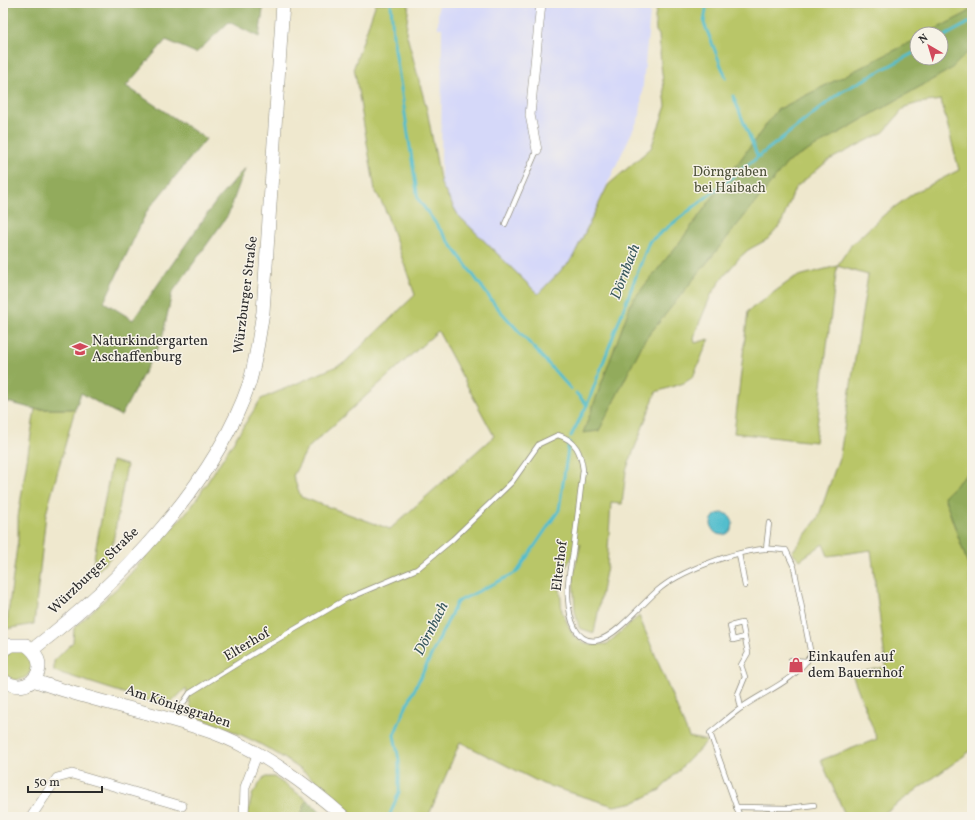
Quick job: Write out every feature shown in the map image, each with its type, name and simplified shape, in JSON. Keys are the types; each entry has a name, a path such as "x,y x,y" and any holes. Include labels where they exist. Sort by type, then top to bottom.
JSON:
{"main road":[{"name":"Würzburger Straße","path":"35,652 49,637 112,580 154,536 194,488 228,430 249,384 263,312 283,3"},
{"path":"3,650 11,645 19,643 26,645 35,652 39,660 36,676 20,686 10,685 3,681"},
{"name":"Am Königsgraben","path":"36,676 52,687 172,719 216,734 257,755 302,784 344,817"}],"street":[{"path":"537,150 530,116 541,3"},
{"path":"244,817 245,787 257,755"},
{"path":"31,817 57,778 72,774 182,806"}],"lane":[{"path":"505,224 537,150"},
{"name":"Elterhof","path":"172,719 190,693 256,652 346,599 417,569 453,540 512,482 539,444 558,435 568,438 578,448 582,463 574,546 567,582 572,624 577,633 590,640 598,640 606,637 622,625 657,590 678,576 739,554 766,549 786,550 794,567 811,655 807,661"},
{"path":"766,549 769,523"},
{"path":"739,554 745,586"},
{"path":"741,708 738,694 745,677 741,664 748,653 745,637"},
{"path":"791,660 807,661"},
{"path":"740,817 710,733 741,708 776,686 784,683 802,668 807,661"},
{"path":"736,807 789,808 814,805"}],"shaded area":[{"path":"438,3 651,3 640,115 572,259 538,294 458,215 441,184 442,28 438,28"}],"green space":[{"path":"3,3 264,3 259,37 229,22 196,53 166,40 126,86 206,139 147,211 104,302 133,320 217,200 245,168 228,215 172,293 162,339 121,416 81,393 75,409 35,409 3,401"},
{"name":"Dörngraben bei Haibach","path":"376,3 409,3 406,32 427,110 441,184 458,215 538,294 572,259 608,185 651,148 666,106 659,35 656,31 655,17 658,3 972,3 972,469 944,497 969,567 972,595 972,750 879,817 846,817 821,760 877,739 852,674 886,667 871,550 828,556 823,544 800,560 792,552 818,518 840,455 868,275 837,266 851,245 885,214 914,193 959,170 941,100 919,103 905,107 884,132 829,160 795,188 782,222 777,229 768,239 748,250 739,258 711,295 694,339 695,343 709,339 693,377 684,383 656,392 626,471 622,504 611,503 607,566 594,633 579,628 575,611 573,575 581,544 559,577 562,612 574,637 590,645 607,644 639,616 689,737 707,741 660,790 635,802 614,806 543,784 460,742 428,817 355,817 321,785 284,758 250,739 193,715 186,688 171,703 155,703 54,671 54,661 73,642 74,628 118,587 192,506 261,399 344,363 415,295 384,207 375,190 354,67","holes":["438,331 494,436 390,529 301,497 293,476 307,449"]},
{"name":"Dörngraben bei Haibach","path":"972,7 972,48 951,69 788,162 644,341 599,431 583,433 632,301 679,243 777,110 909,43 909,66 949,66 949,26 942,26 967,13"},
{"path":"837,266 815,442 734,433 748,311 795,277"},
{"path":"35,409 75,409 46,514 34,624 6,629 18,539 18,517"},
{"path":"112,461 127,465 110,558 90,579"},
{"path":"972,469 972,595 969,567 944,496"},
{"path":"17,650 23,651 31,659 31,671 23,679 17,680 11,679 3,671 2,665 3,659 11,651"},
{"path":"264,777 274,777 307,800 300,817 247,817 252,795"},
{"path":"307,800 326,817 300,817"}],"water":[{"path":"722,513 730,516 733,524 730,532 722,535 714,532 711,524 714,516"}],"waterway":[{"path":"391,3 393,36 418,199 495,305 571,389"},
{"path":"707,3 704,23 726,78"},
{"name":"Dörnbach","path":"949,34 972,21"},
{"name":"Dörnbach","path":"571,436 587,405 649,242 841,92 909,55"},
{"path":"733,96 757,155"},
{"path":"576,393 587,405"},
{"name":"Dörnbach","path":"389,817 399,792 399,760 394,735 404,711 457,602 517,572 559,510 569,442"}],"place":[{"name":"Naturkindergarten Aschaffenburg","path":"80,349"},
{"name":"Einkaufen auf dem Bauernhof","path":"796,665"}]}
